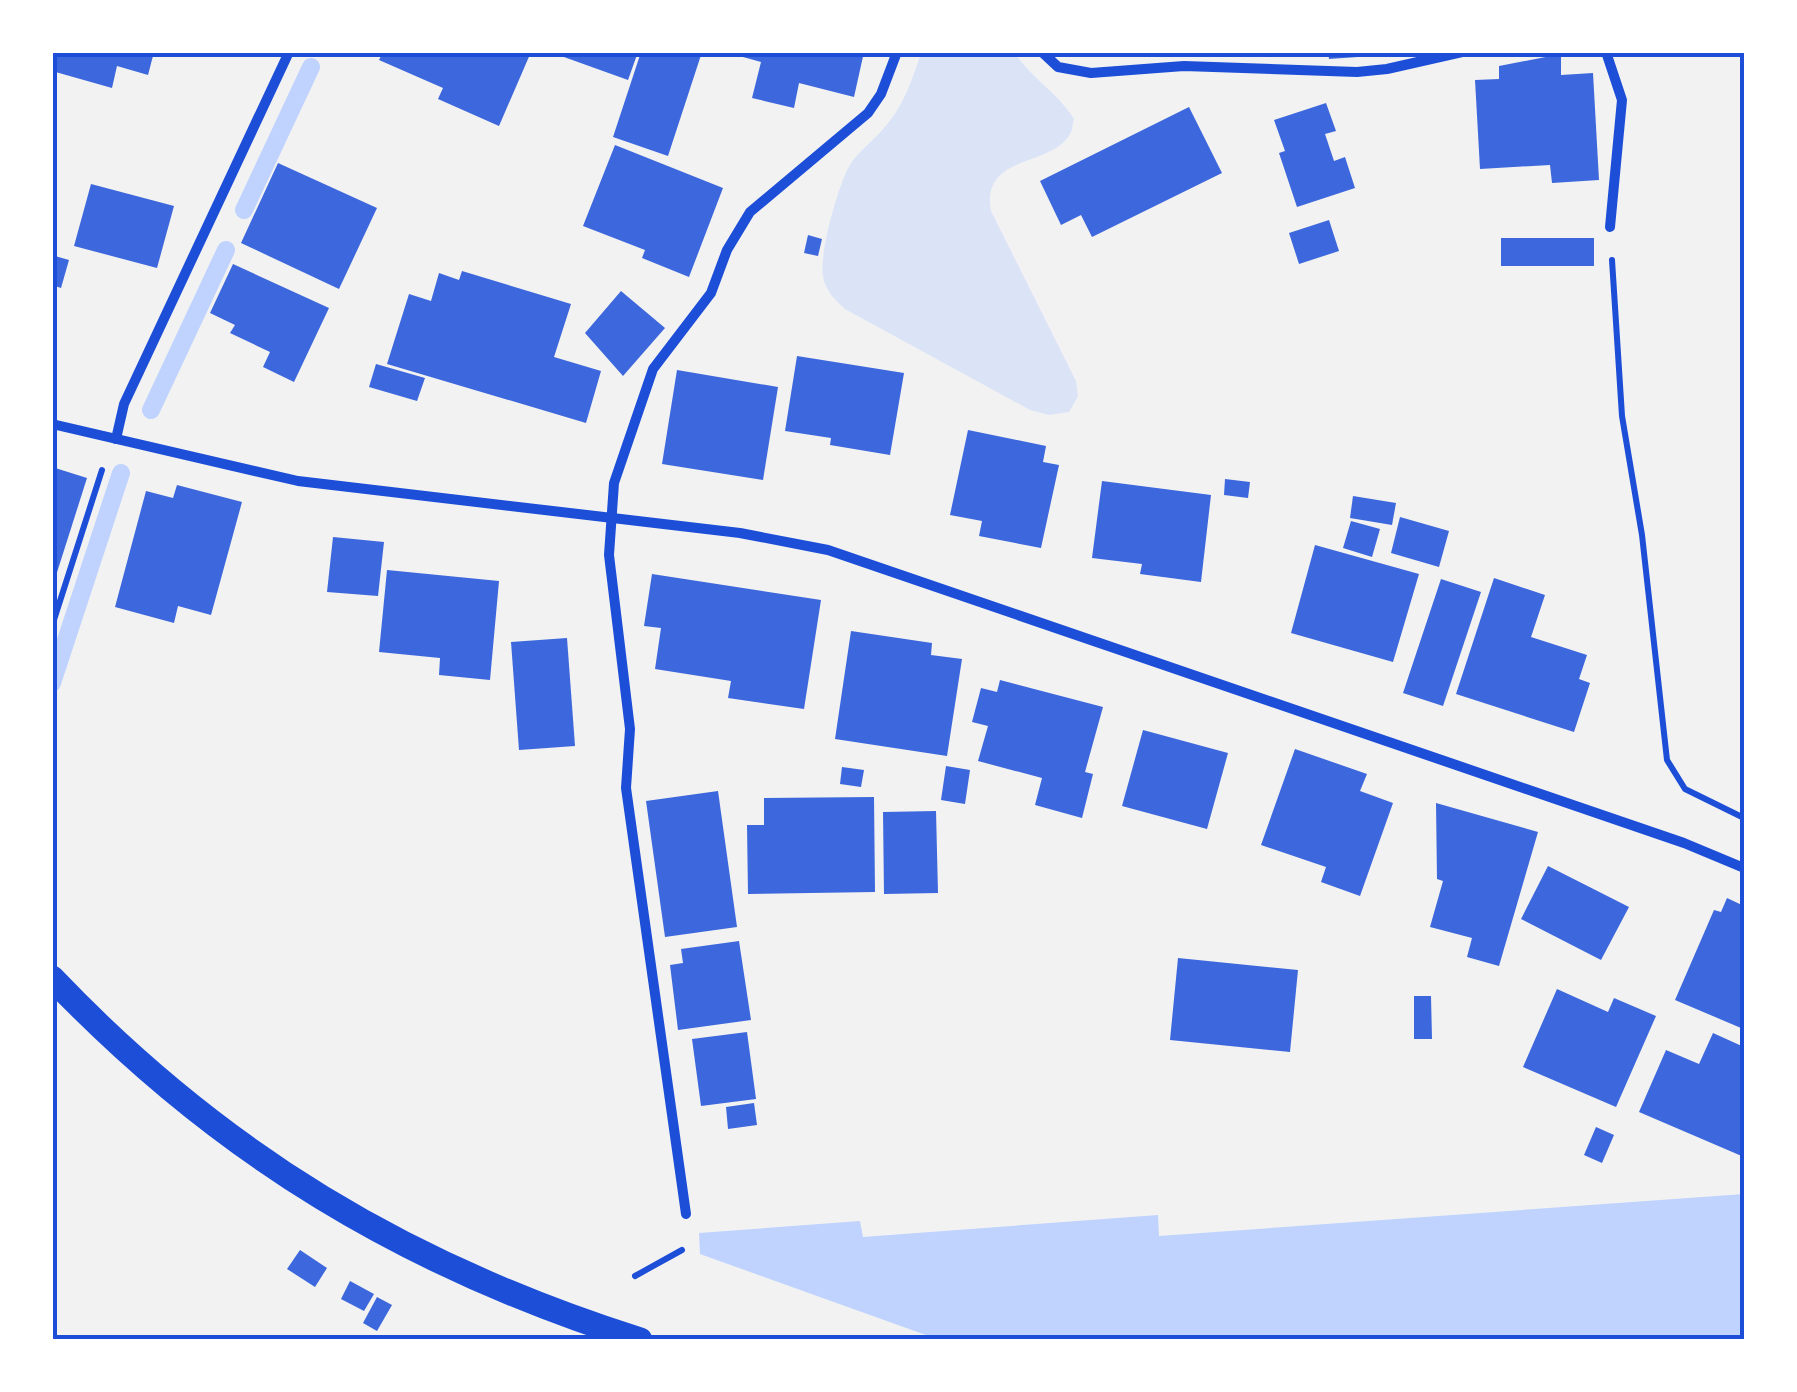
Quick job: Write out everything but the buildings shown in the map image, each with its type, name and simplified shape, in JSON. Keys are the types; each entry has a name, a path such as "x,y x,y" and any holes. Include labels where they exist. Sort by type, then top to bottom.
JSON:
{"main road":[{"path":"52,978 106,1034 178,1097 254,1155 334,1207 417,1253 504,1292 640,1340"}],"street":[{"path":"113,438 124,404 289,52"},
{"path":"686,1214 626,788 630,729 610,555 614,483 653,369 711,292 737,230 766,196 852,130 881,94 897,52"},
{"path":"1042,52 1058,68 1091,74 1184,66 1357,72 1387,70 1462,52"},
{"path":"1606,52 1622,100 1610,226"},
{"path":"52,424 348,489 784,540 871,563 1665,836 1744,868"}],"path":[{"path":"1610,226 1622,416 1642,535 1667,760 1684,789 1744,818"},
{"path":"52,626 113,438"}],"shaded area":[{"path":"921,53 1015,53 1074,119 1071,132 1061,145 1007,170 996,179 991,192 991,211 1076,381 1078,396 1069,412 1049,415 1030,410 845,309 826,287 824,253 847,170 896,112"}],"water":[{"path":"1744,1194 1744,1339 937,1339 700,1254 699,1233 860,1221 863,1237 1158,1215 1159,1236"}],"waterway":[{"path":"244,210 311,67"},
{"path":"151,410 226,250"},
{"path":"52,683 121,473"}]}
